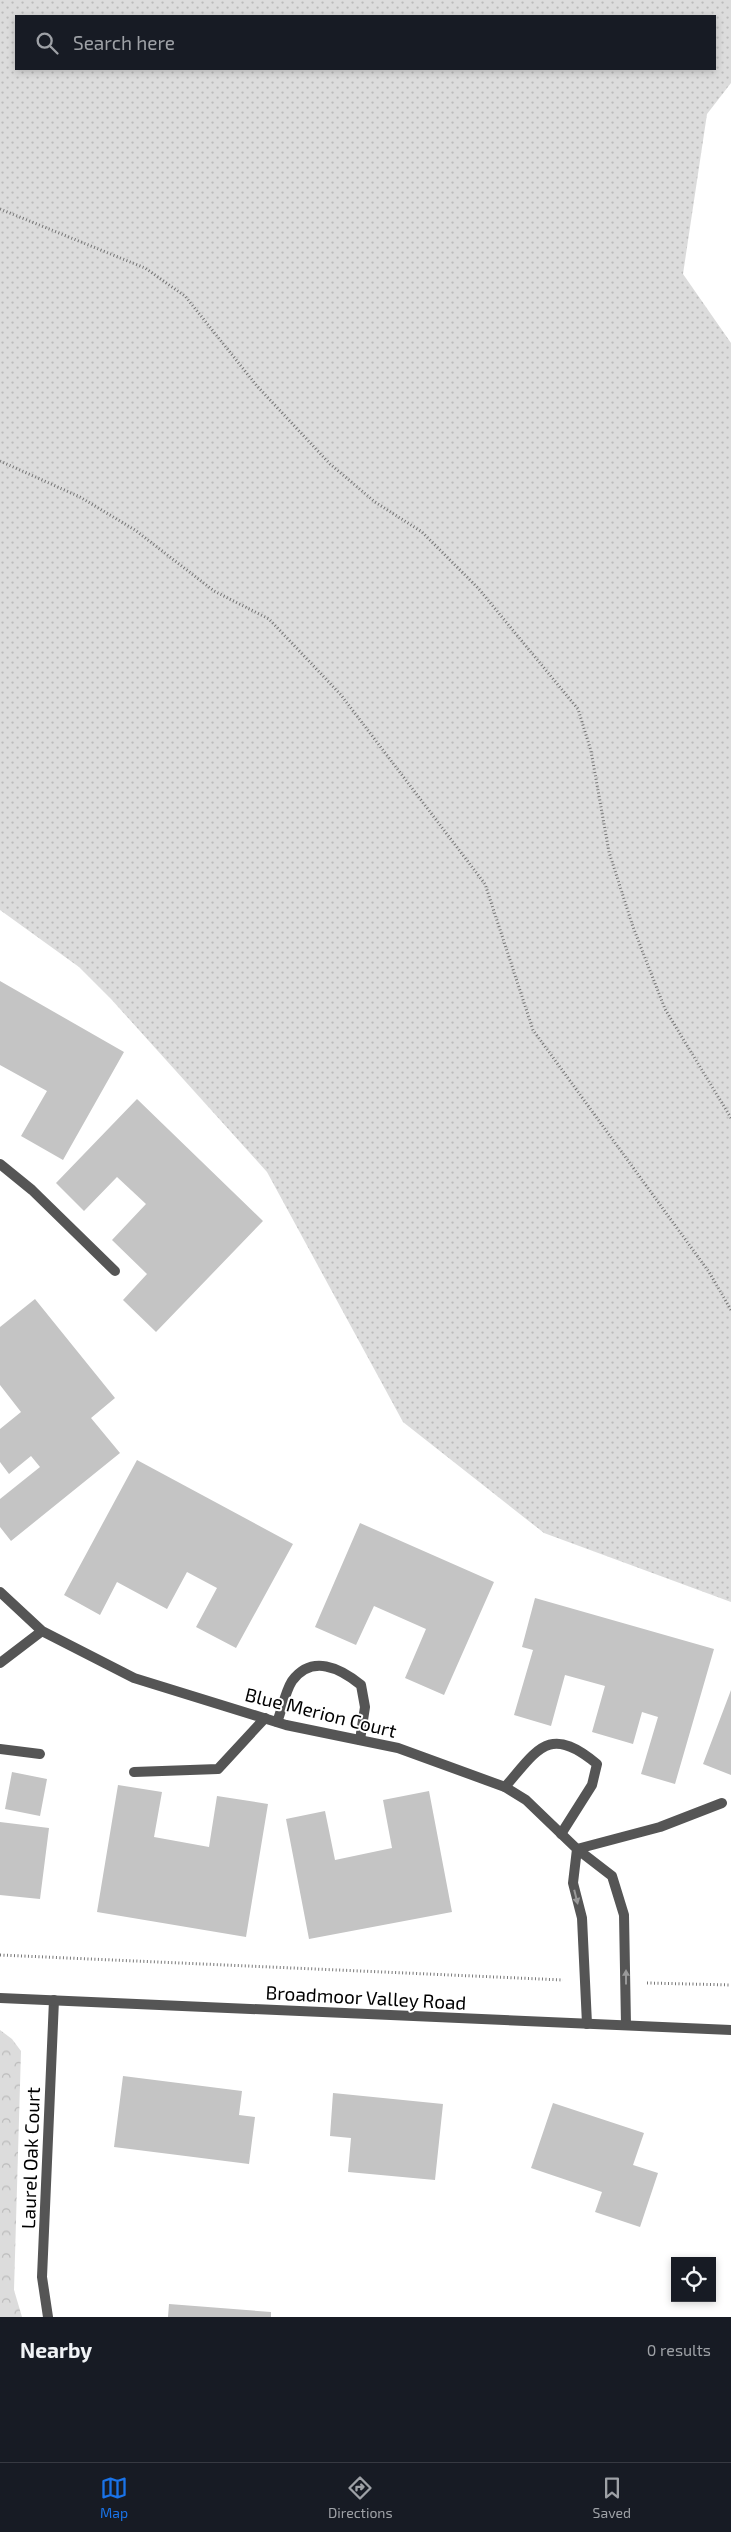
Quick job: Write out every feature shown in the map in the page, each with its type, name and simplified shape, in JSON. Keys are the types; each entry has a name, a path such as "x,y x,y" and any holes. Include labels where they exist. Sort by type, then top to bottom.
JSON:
{"street":[{"path":"0,1164 32,1190 115,1271"},
{"name":"Blue Merion Court","path":"0,1592 42,1631 134,1678 277,1722 398,1748 505,1787 526,1800 577,1849 612,1876 624,1914 626,2025"},
{"path":"0,1662 42,1631"},
{"path":"277,1722 291,1683 302,1670 319,1666 343,1670 361,1685 365,1707 360,1740"},
{"path":"134,1772 218,1769 265,1718"},
{"path":"505,1787 539,1748 560,1743 583,1752 597,1764 592,1785 561,1834"},
{"path":"0,1749 40,1754"},
{"path":"587,2024 582,1918 573,1883 577,1849 660,1827 722,1803"},
{"name":"Broadmoor Valley Road","path":"0,1998 731,2030"},
{"name":"Laurel Oak Court","path":"48,2317 42,2277 54,2000"}],"path":[{"path":"0,209 145,268 185,296 257,386 330,464 375,502 422,532 478,588 578,709 591,751 609,852 632,928 665,1009 731,1118"},
{"path":"0,461 96,507 135,530 214,591 269,619 341,695 485,884 533,1030 709,1272 731,1310"},
{"path":"0,1955 586,1981"},
{"path":"626,1982 731,1985"}],"green space":[{"path":"0,0 731,0 731,83 707,114 683,274 731,343 731,1602 544,1533 403,1422 267,1172 111,999 79,967 0,910"},
{"path":"0,2030 12,2039 21,2051 14,2290 22,2317 0,2317"}],"building":[{"path":"0,981 124,1052 63,1160 21,1136 47,1091 0,1065"},
{"path":"137,1099 263,1221 156,1332 123,1300 147,1274 112,1240 146,1204 117,1177 84,1211 56,1183"},
{"path":"35,1299 115,1398 91,1418 120,1453 11,1541 0,1527 0,1499 40,1467 31,1456 9,1474 0,1462 0,1429 21,1412 0,1385 0,1327"},
{"path":"137,1460 293,1544 236,1648 196,1627 217,1588 187,1572 167,1609 117,1582 100,1615 64,1595"},
{"path":"360,1523 494,1582 444,1695 405,1678 426,1629 374,1606 356,1645 315,1627"},
{"path":"535,1598 714,1649 675,1784 641,1774 658,1717 642,1712 633,1744 592,1732 605,1686 565,1675 551,1726 514,1715 533,1650 522,1647"},
{"path":"731,1690 731,1775 703,1764"},
{"path":"12,1772 47,1779 40,1816 5,1809"},
{"path":"118,1785 162,1792 154,1837 209,1847 217,1796 268,1804 246,1937 97,1912"},
{"path":"429,1791 452,1912 309,1939 286,1819 325,1811 335,1860 392,1848 383,1800"},
{"path":"0,1822 49,1828 40,1899 0,1895"},
{"path":"123,2076 242,2091 239,2115 255,2117 249,2164 114,2147"},
{"path":"333,2093 443,2104 435,2180 348,2172 351,2138 330,2136"},
{"path":"553,2103 644,2133 633,2165 658,2173 640,2227 595,2212 602,2192 531,2168"},
{"path":"169,2304 271,2312 271,2317 168,2317"}]}
